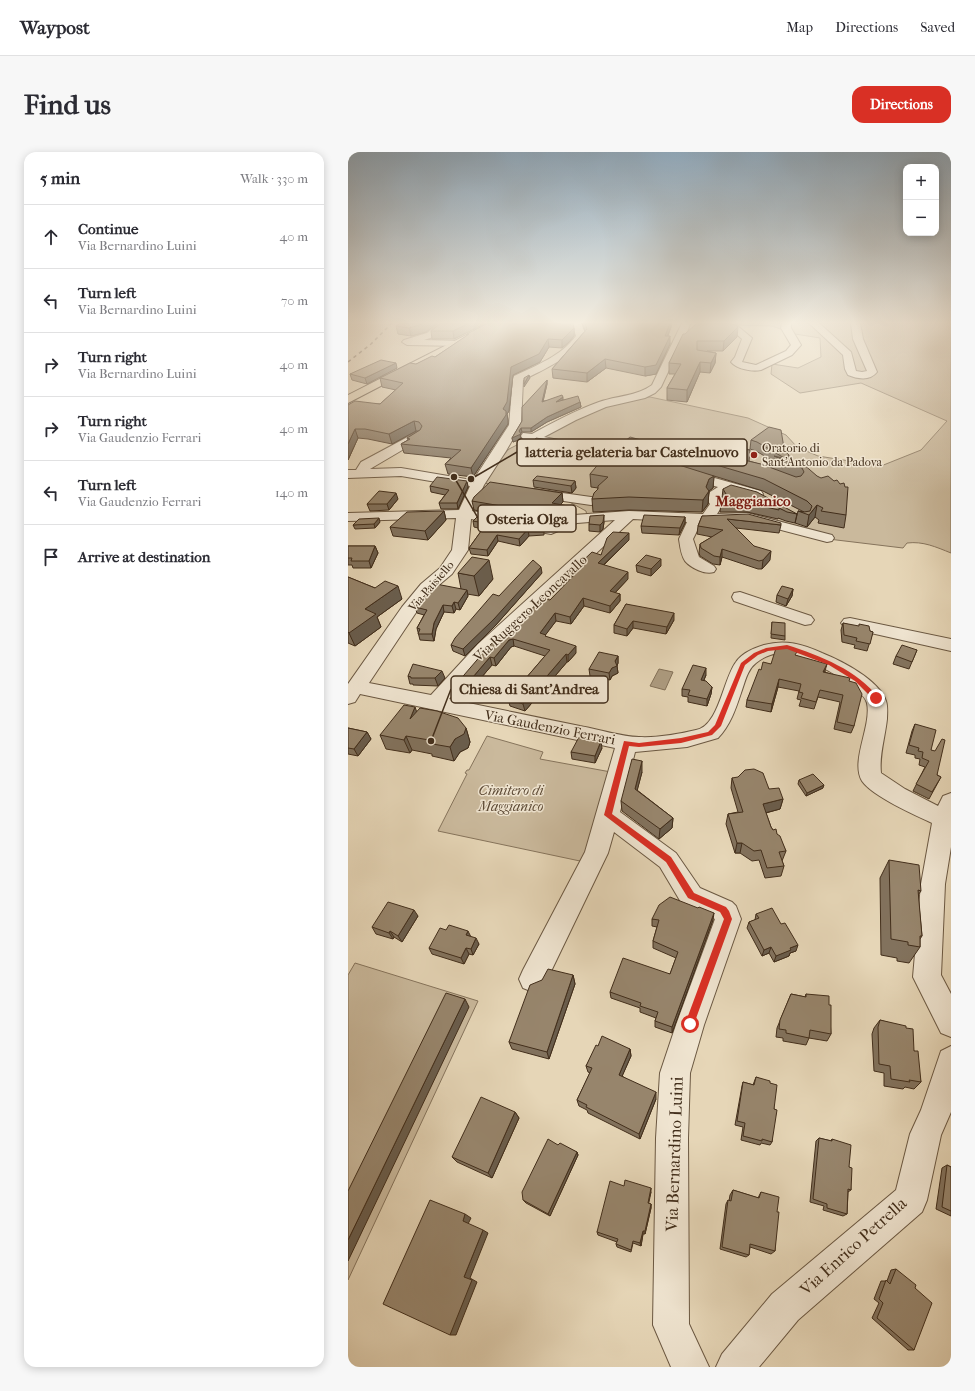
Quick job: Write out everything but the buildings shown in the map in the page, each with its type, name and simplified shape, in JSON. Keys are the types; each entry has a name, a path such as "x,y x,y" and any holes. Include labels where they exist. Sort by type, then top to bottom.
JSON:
{"main road":[{"path":"348,400 387,380"}],"street":[{"name":"Via Paisiello","path":"352,692 408,611 427,587 446,571 460,550 464,514 485,486 500,451 515,425 518,380"},
{"path":"533,438 578,414 613,401 651,392 656,387 660,380"},
{"path":"509,433 651,464"},
{"path":"354,474 366,465 417,436"},
{"path":"674,470 766,498"},
{"path":"354,474 401,472 485,486"},
{"path":"708,569 692,559 686,539 702,518 717,503 714,500 715,495 728,487"},
{"path":"523,491 591,501"},
{"path":"348,517 464,514 551,530 574,519 629,515 702,518 746,517 826,538"},
{"name":"Via Ruggero Leoncavallo","path":"434,704 484,648 629,515"},
{"path":"740,597 805,620"},
{"path":"850,623 951,646"},
{"name":"Via Gaudenzio Ferrari","path":"352,692 434,704 639,745 681,741 710,734 718,726 743,664 756,654 768,650 787,647 838,668 857,679 876,698 879,710 874,726 870,760 871,777 881,785 918,806 947,810"},
{"path":"533,979 596,853 608,815 627,743"},
{"path":"947,810 932,884 927,976 951,1023"},
{"name":"Via Bernardino Luini","path":"608,815 668,860 691,896 723,910 728,919 690,1024 675,1073 672,1138 671,1325 690,1367"},
{"name":"Via Enrico Petrella","path":"735,1367 785,1307 910,1200 926,1134 935,1114 951,1061"}],"green space":[{"path":"780,380 951,380 951,553 919,543 907,543 903,548 820,538 771,521 587,516 586,511 564,499 484,483 499,460 509,449 577,415 613,402 631,399 650,397 748,418 786,435 797,447 818,456 881,466 921,450 947,421 861,383 800,393"},
{"name":"Cimitero di Maggianico","path":"487,736 543,752 540,759 611,772 584,859 580,861 438,831 467,774 465,773 469,770"},
{"path":"355,963 478,1001 348,1280 348,975"}],"shaded area":[{"path":"659,669 673,672 665,690 650,686"}],"place":[{"name":"Oratorio di Sant'Antonio da Padova","path":"754,455"},
{"name":"Osteria Olga","path":"454,477"},
{"name":"latteria gelateria bar Castelnuovo","path":"471,479"},
{"name":"Chiesa di Sant'Andrea","path":"431,741"}],"district":[{"name":"Maggianico","path":"753,501"}],"route":[{"path":"690,1024 728,919 723,910 691,896 668,860 608,815 627,743 639,745 681,741 710,734 718,726 743,664 756,654 768,650 787,647 831,664 857,679 876,698"}]}
